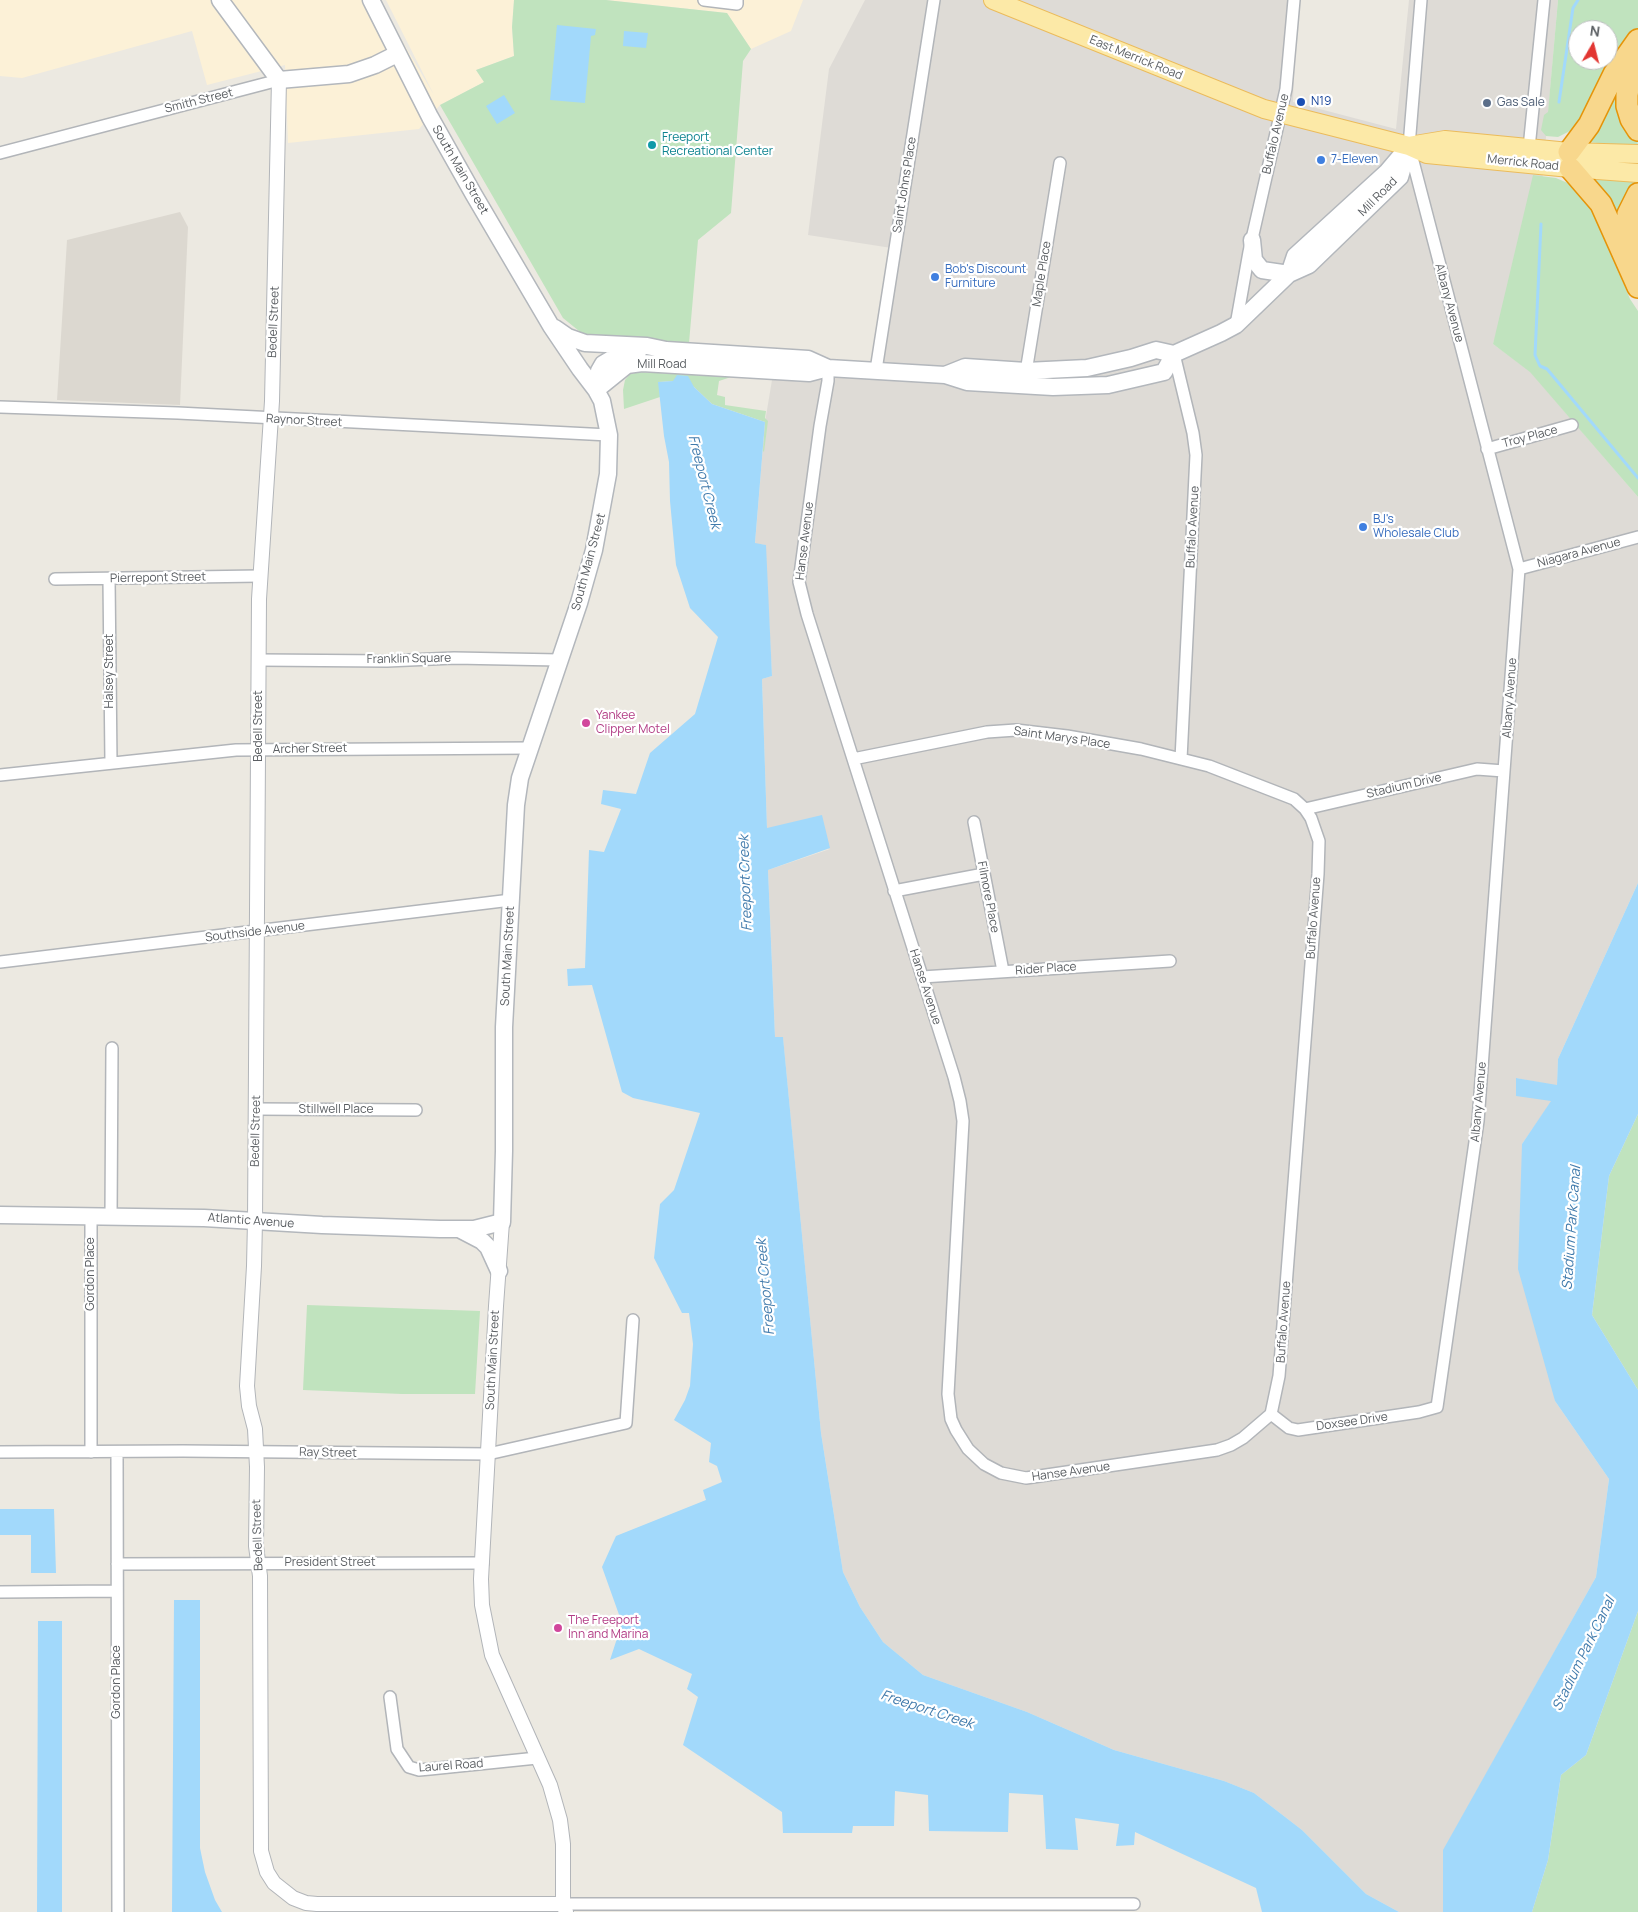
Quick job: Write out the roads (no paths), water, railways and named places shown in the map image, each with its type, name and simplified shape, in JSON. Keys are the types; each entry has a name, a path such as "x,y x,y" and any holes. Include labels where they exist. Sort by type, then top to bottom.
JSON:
{"highway":[{"path":"1638,40 1614,74 1570,160 1600,204 1638,287"},
{"path":"1638,64 1630,78 1627,106 1631,119 1638,130"},
{"path":"1638,194 1628,214 1628,227 1638,255"}],"main road":[{"path":"220,0 279,80"},
{"name":"South Main Street","path":"371,0 397,54 448,150 551,326 596,390 602,401 609,435 608,474 594,550 579,603 520,778 516,805 504,1027 502,1222"},
{"name":"East Merrick Road","path":"993,0 1242,100 1280,113"},
{"name":"Smith Street","path":"279,80 349,74 375,65 397,54"},
{"name":"Merrick Road","path":"1280,113 1409,146 1427,154 1570,160 1638,154"},
{"name":"Merrick Road","path":"1409,146 1445,140 1529,148 1570,160 1638,173"},
{"name":"Mill Road","path":"596,390 627,365 642,363 809,373 828,368 945,375 965,367 1025,378 1053,386 1108,385 1164,372 1174,354 1236,325 1289,274 1295,256 1387,172 1409,146"},
{"path":"1252,240 1254,260 1262,270 1289,274"},
{"name":"Mill Road","path":"551,326 568,337 585,343 808,359 828,368"},
{"name":"Mill Road","path":"596,390 599,371 603,364 610,359 620,354 666,350"},
{"name":"Mill Road","path":"1025,378 1087,368 1156,350 1174,354"},
{"name":"Atlantic Avenue","path":"0,1215 204,1218 322,1225 460,1229 474,1229 502,1222"},
{"path":"460,1229 482,1241 488,1248 499,1271"}],"street":[{"path":"704,0 737,2"},
{"name":"Saint Johns Place","path":"876,370 934,0"},
{"name":"Buffalo Avenue","path":"1236,325 1252,240 1286,89 1294,0"},
{"name":"Albany Avenue","path":"1421,0 1409,146 1519,569 1478,1120 1437,1407"},
{"path":"1529,148 1544,0"},
{"name":"Smith Street","path":"0,153 279,80"},
{"name":"Bedell Street","path":"279,80 271,419 260,576 255,1221 247,1386 249,1406 255,1429 257,1467 256,1546 260,1576 260,1833 263,1861 274,1883 292,1898 306,1903 564,1908"},
{"name":"Maple Place","path":"1025,378 1060,162"},
{"name":"Buffalo Avenue","path":"1174,354 1193,433 1196,455 1182,759 1209,766 1294,799 1305,809 1314,823 1319,841 1280,1376 1271,1414"},
{"name":"Hanse Avenue","path":"828,368 828,381 799,582 806,614 954,1077 963,1121 948,1394 951,1419 968,1449 984,1464 1001,1473 1026,1478 1218,1450 1243,1438 1271,1414"},
{"name":"Raynor Street","path":"0,407 178,413 609,435"},
{"name":"Troy Place","path":"1487,449 1572,425"},
{"name":"Niagara Avenue","path":"1519,569 1638,537"},
{"name":"Pierrepont Street","path":"55,579 260,576"},
{"name":"Halsey Street","path":"109,579 111,763"},
{"name":"Franklin Square","path":"259,660 454,658 559,660"},
{"name":"Saint Marys Place","path":"853,759 987,732 1016,730 1141,749 1182,759"},
{"name":"Archer Street","path":"0,775 236,750 530,748"},
{"name":"Stadium Drive","path":"1305,809 1477,769 1504,771"},
{"name":"Filmore Place","path":"974,822 1003,972"},
{"path":"894,891 984,874"},
{"name":"Southside Avenue","path":"0,962 511,900"},
{"name":"Rider Place","path":"922,977 1170,960"},
{"path":"111,1217 112,1048"},
{"name":"Stillwell Place","path":"256,1109 416,1110"},
{"name":"Gordon Place","path":"91,1452 92,1216"},
{"name":"South Main Street","path":"502,1222 488,1454 482,1605 492,1655 550,1785 560,1820 564,1908"},
{"name":"Ray Street","path":"0,1452 488,1454 626,1423 633,1320"},
{"name":"Doxsee Drive","path":"1271,1414 1289,1428 1298,1430 1418,1412 1437,1407"},
{"name":"Gordon Place","path":"117,1452 118,1912"},
{"name":"President Street","path":"117,1564 483,1563"},
{"path":"0,1592 117,1591"},
{"name":"Laurel Road","path":"390,1697 397,1750 409,1767 419,1770 430,1770 537,1758"},
{"path":"564,1908 1134,1904"}],"water":[{"path":"557,25 596,29 595,35 591,36 585,103 550,100"},
{"path":"624,31 648,33 646,48 623,46"},
{"path":"504,95 515,113 497,124 486,106"},
{"name":"Freeport Creek","path":"677,375 688,376 694,387 712,404 765,422 755,543 766,545 772,676 762,679 767,828 822,815 830,848 768,870 775,1037 783,1037 821,1433 843,1572 860,1607 883,1642 923,1675 1027,1712 1114,1750 1224,1781 1254,1793 1302,1830 1366,1894 1399,1912 1262,1912 1256,1888 1135,1832 1134,1845 1116,1846 1119,1824 1075,1818 1078,1850 1046,1849 1043,1795 1009,1793 1008,1832 929,1831 928,1795 895,1791 894,1826 853,1826 852,1833 783,1833 782,1812 683,1745 698,1697 687,1689 692,1674 639,1649 610,1660 622,1623 602,1567 616,1536 706,1500 703,1490 722,1482 717,1466 709,1462 711,1443 674,1420 690,1386 693,1344 689,1313 682,1313 654,1258 660,1204 674,1190 700,1113 633,1098 622,1092 592,985 568,986 567,969 585,968 589,850 604,852 621,809 601,804 603,790 636,794 650,753 695,714 718,637 690,608 676,565 670,501 669,462 658,382 673,381"},
{"name":"Stadium Park Canal","path":"1638,883 1638,1114 1609,1176 1592,1315 1638,1390 1638,1611 1586,1755 1561,1775 1548,1860 1532,1912 1443,1912 1443,1850 1596,1577 1609,1479 1555,1401 1518,1269 1522,1144 1551,1101 1516,1096 1516,1078 1557,1085 1558,1059"},
{"path":"0,1509 54,1509 56,1573 31,1573 31,1535 0,1535"},
{"path":"174,1600 200,1600 200,1848 205,1872 215,1900 222,1912 172,1912"},
{"path":"38,1621 62,1621 62,1912 37,1912"}],"waterway":[{"path":"1559,102 1573,8 1578,0"},
{"path":"1541,224 1535,355 1540,366 1547,369 1638,478"}],"place":[{"name":"N19","path":"1301,102"},
{"name":"Gas Sale","path":"1487,103"},
{"name":"Freeport Recreational Center","path":"652,145"},
{"name":"7-Eleven","path":"1321,160"},
{"name":"Bob's Discount Furniture","path":"935,277"},
{"name":"BJ's Wholesale Club","path":"1363,527"},
{"name":"Yankee Clipper Motel","path":"586,723"},
{"name":"The Freeport Inn and Marina","path":"558,1628"}]}
